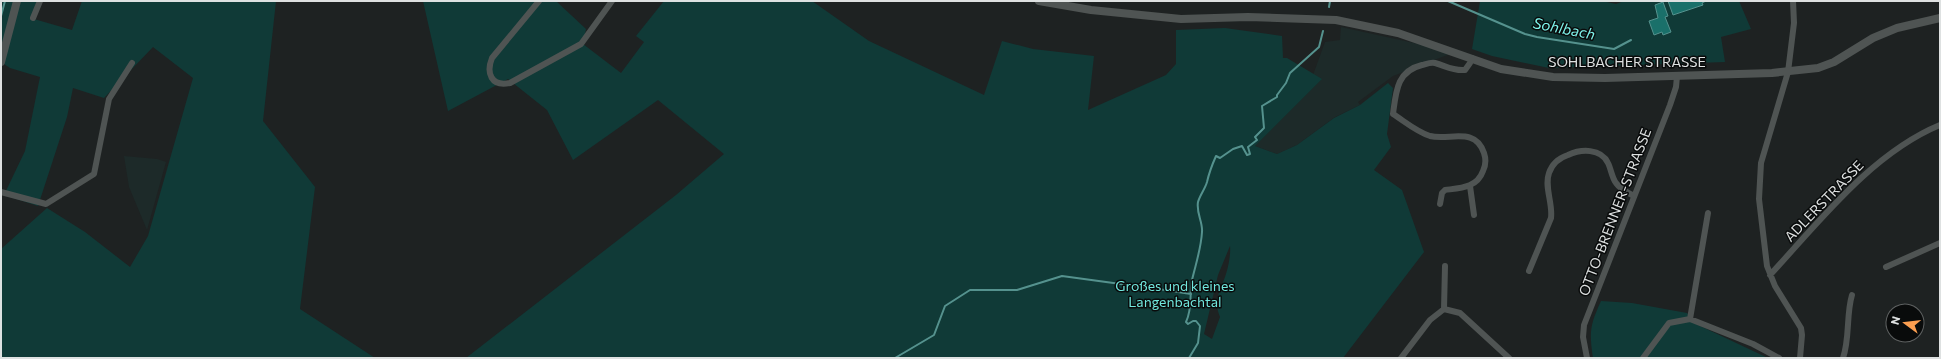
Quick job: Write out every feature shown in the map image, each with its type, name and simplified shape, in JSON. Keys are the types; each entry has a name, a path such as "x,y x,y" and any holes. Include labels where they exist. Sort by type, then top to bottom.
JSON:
{"street":[{"path":"1,60 17,1"},
{"path":"33,18 40,1"},
{"path":"539,1 492,58 489,66 490,73 497,83 502,84 510,82 581,44 612,1"},
{"path":"1793,1 1794,23 1788,72 1766,148 1760,176 1759,199 1765,253 1770,275 1801,328 1802,335 1800,358"},
{"name":"SOHLBACHER STRASSE","path":"1044,2 1091,10 1181,19 1248,17 1336,20 1398,33 1501,69 1553,77 1677,76 1788,72 1818,68 1834,62 1873,38 1897,28 1940,18"},
{"path":"1440,204 1442,193 1445,190 1470,186 1481,176 1485,163 1482,149 1478,143 1461,135 1438,137 1427,135 1393,114 1397,84 1406,71 1418,66 1433,62 1454,71 1465,70 1472,58"},
{"path":"1,192 46,204 94,174 110,99 132,63"},
{"name":"OTTO-BRENNER-STRASSE","path":"1587,358 1583,337 1584,325 1670,105 1676,87 1677,76"},
{"name":"ADLERSTRASSE","path":"1770,275 1855,182 1889,155 1940,125"},
{"path":"1529,272 1551,218 1552,209 1547,183 1548,174 1552,165 1561,158 1570,154 1584,151 1599,153 1608,163 1616,183 1634,196"},
{"path":"1470,186 1474,215"},
{"path":"1690,319 1708,213"},
{"path":"1886,268 1940,243"},
{"path":"1444,309 1445,266"},
{"path":"1843,358 1846,350 1849,304 1852,295"},
{"path":"1401,358 1430,320 1444,309"},
{"path":"1444,309 1460,313 1510,358"},
{"path":"1643,358 1669,323 1690,319 1753,344 1779,358"}],"shaded area":[{"path":"1341,27 1455,52 1393,76 1358,102 1360,105 1335,117 1297,145 1277,154 1255,146 1321,80 1313,75 1325,42 1340,40"},
{"path":"124,156 157,159 166,162 147,230 129,187"}],"green space":[{"path":"1,1 42,1 34,19 72,30 82,1 276,1 263,121 315,187 300,309 375,358 1,358 1,249 47,208 85,232 130,267 148,236 193,78 153,47 104,98 73,88 67,117 38,206 4,195 25,151 40,77 10,68 1,62"},
{"name":"Großes und kleines Langenbachtal","path":"423,1 556,1 586,29 583,44 621,73 644,42 636,36 664,1 812,1 869,41 984,95 1002,41 1033,49 1094,56 1088,110 1166,75 1176,64 1176,30 1225,28 1282,36 1283,58 1287,58 1322,79 1255,146 1277,154 1297,145 1334,118 1360,105 1388,83 1393,88 1387,134 1391,147 1374,170 1402,190 1424,252 1343,358 466,358 676,195 724,154 658,100 573,160 547,110 508,79 448,111","holes":["1230,246 1230,257 1227,270 1217,301 1220,317 1212,339 1204,334 1218,275"]},
{"path":"1480,1 1602,1 1616,4 1624,1 1739,1 1751,29 1721,37 1725,62 1549,68 1492,56 1472,49"},
{"path":"1601,301 1632,303 1687,313 1698,325 1768,358 1593,358 1591,329"}],"water":[{"path":"1668,1 1706,1 1702,3 1703,5 1673,15"},
{"path":"1663,2 1668,16 1665,17 1671,32 1663,35 1662,32 1654,35 1649,21 1658,18 1655,5"}],"waterway":[{"name":"Sohlbach","path":"1,16 5,1"},
{"path":"1329,7 1330,1"},
{"name":"Sohlbach","path":"1448,1 1525,34 1537,37 1614,49 1631,40"},
{"path":"1189,358 1198,343 1200,326 1196,321 1188,324 1186,322 1190,306 1191,285 1201,238 1202,228 1198,210 1198,202 1206,185 1213,163 1216,156 1220,158 1233,149 1242,146 1247,155 1250,154 1248,147 1257,140 1255,137 1264,128 1262,106 1277,97 1286,83 1290,73 1319,47 1323,31"},
{"path":"895,358 934,335 945,306 970,290 1017,290 1062,276 1128,285"},
{"path":"1132,285 1191,294"}]}
